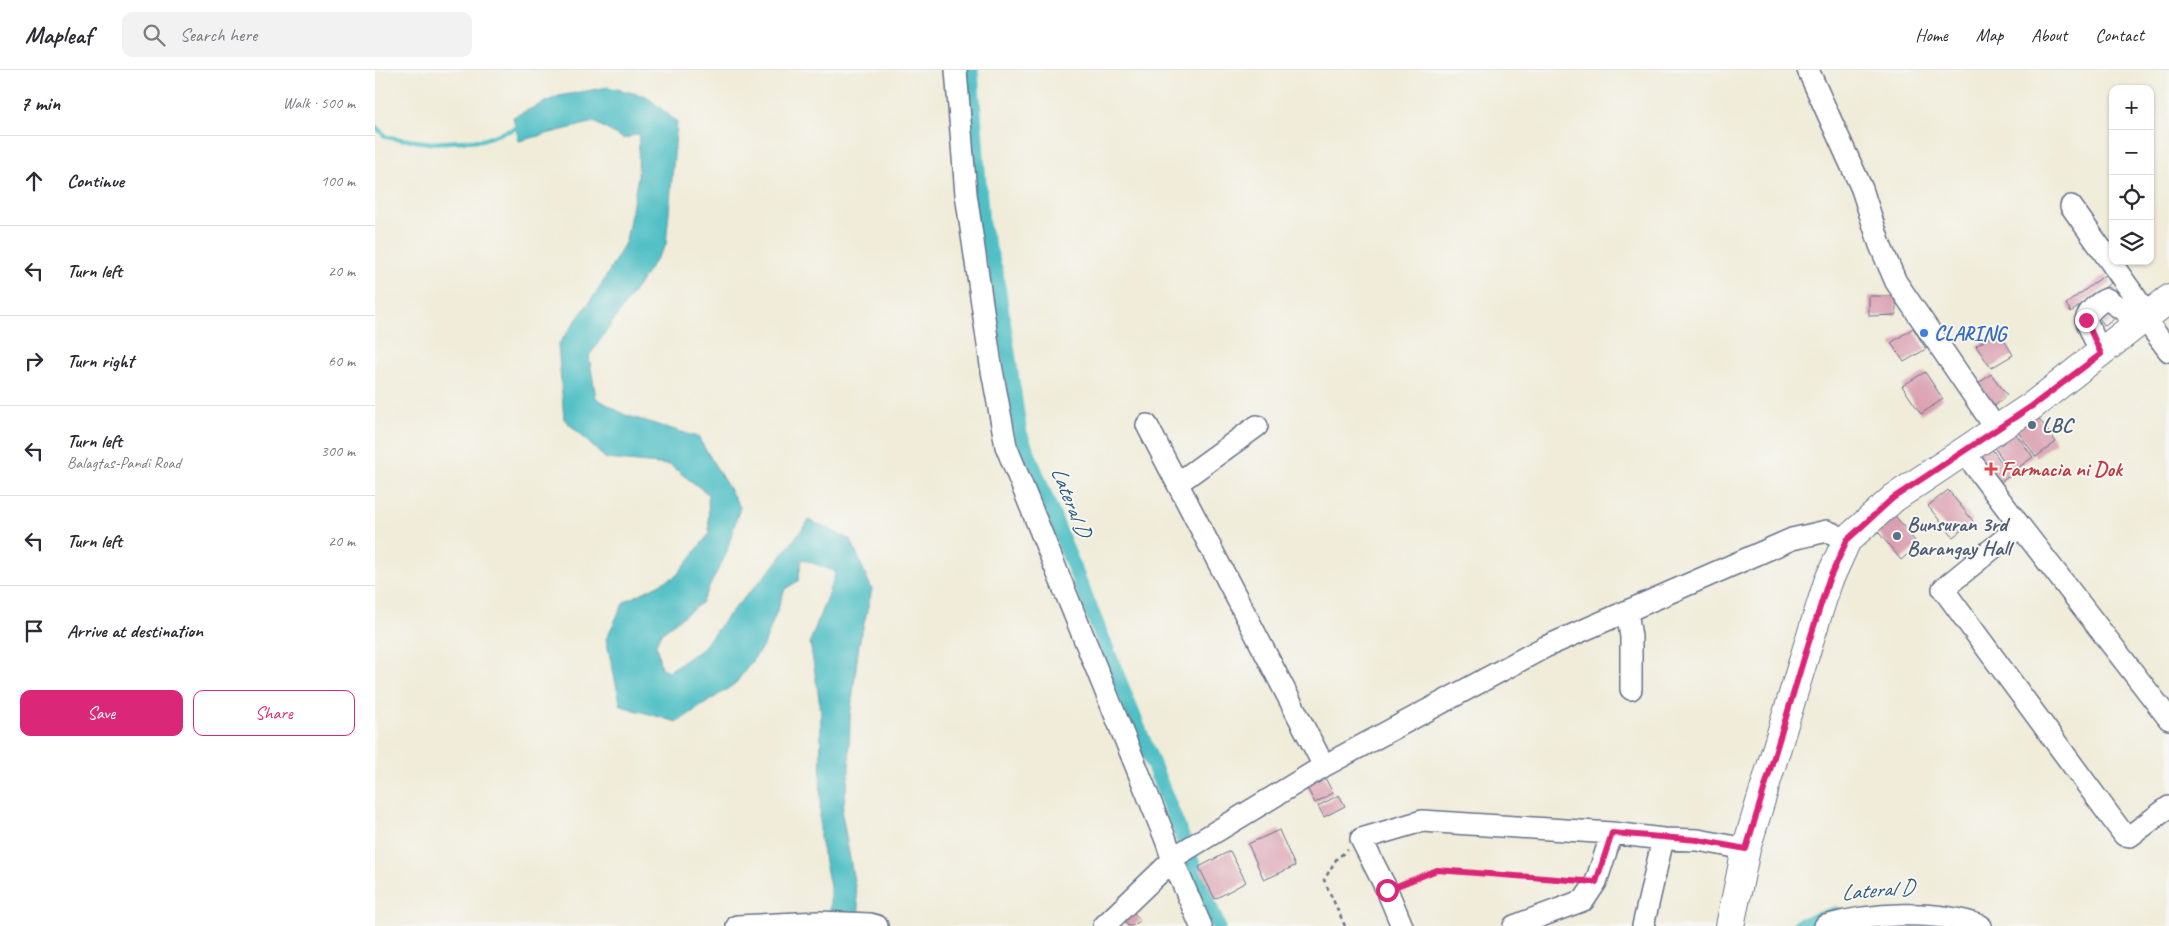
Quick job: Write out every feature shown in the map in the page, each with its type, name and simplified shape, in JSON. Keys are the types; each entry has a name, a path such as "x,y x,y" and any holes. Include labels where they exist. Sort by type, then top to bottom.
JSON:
{"main road":[{"path":"1731,926 1746,849 1828,582 1847,540 1893,498 2032,406 2150,314"}],"street":[{"path":"956,70 968,211 991,365 1006,446 1166,840 1181,854 1201,926"},
{"path":"1808,70 1862,189 1880,245 1896,282 1997,430"},
{"path":"2071,206 2150,314 2169,351"},
{"path":"2101,354 2086,320 2087,315 2101,301 2107,299 2150,314"},
{"path":"1147,424 1324,766"},
{"path":"1177,483 1257,426"},
{"path":"1964,452 2169,719"},
{"path":"2020,526 1943,589 2124,835 2130,836 2169,806"},
{"path":"1103,926 1181,854 1324,766 1545,647 1792,539 1827,531 1847,540"},
{"path":"1627,611 1631,637 1631,689"},
{"path":"1402,926 1387,890 1361,840 1421,821 1698,840 1746,849"},
{"path":"1513,926 1584,900 1596,882 1612,833"},
{"path":"1643,926 1663,839"},
{"path":"1825,926 1841,921 1902,914 1967,921 1981,926"},
{"path":"737,926 819,922 873,925"}],"path":[{"path":"1345,926 1324,880 1337,858 1361,840"},
{"path":"1387,890 1437,870 1596,882"}],"water":[{"path":"608,87 646,96 677,122 666,245 589,356 596,398 625,415 698,437 740,507 726,554 701,603 661,633 656,644 661,668 669,671 702,649 728,615 774,566 809,520 851,540 872,590 859,644 850,717 849,772 842,814 862,926 830,926 830,886 820,839 821,711 810,642 836,572 802,559 798,581 785,589 764,645 735,684 677,722 621,706 606,639 624,602 676,576 709,534 708,494 670,465 606,459 564,419 558,345 599,289 626,241 638,176 639,133 624,139 594,122 519,141 513,117 559,96"}],"building":[{"path":"2105,275 2111,283 2071,312 2066,304"},
{"path":"1869,296 1896,296 1896,315 1869,316"},
{"path":"2109,305 2118,316 2105,326 2097,315"},
{"path":"1913,328 1926,349 1904,362 1891,343"},
{"path":"1999,331 2013,355 1991,368 1976,346"},
{"path":"1925,372 1943,399 1921,414 1902,386"},
{"path":"1991,374 2007,395 1995,406 1977,385"},
{"path":"2035,413 2056,442 2036,457 2015,428"},
{"path":"2010,426 2033,457 2012,472 1990,442"},
{"path":"1987,443 2011,475 1998,484 1974,453"},
{"path":"1948,490 1973,521 1953,537 1928,506"},
{"name":"Bunsuran 3rd Barangay Hall","path":"1893,513 1918,545 1901,560 1875,528"},
{"path":"1323,774 1333,793 1315,803 1305,784"},
{"path":"1339,795 1345,806 1324,817 1318,806"},
{"path":"1279,830 1295,866 1264,880 1248,844"},
{"path":"1230,851 1246,882 1215,899 1199,867"},
{"path":"1130,907 1140,921 1132,926 1128,926 1120,914"}],"waterway":[{"name":"Lateral D","path":"971,70 982,225 996,272 1020,433 1218,926"},
{"path":"375,126 386,137 430,143 482,140 519,127"},
{"name":"Lateral D","path":"1799,926 1836,914"}],"place":[{"name":"CLARING","path":"1924,333"},
{"name":"LBC","path":"2032,425"},
{"name":"Farmacia ni Dok","path":"1991,469"},
{"name":"Bunsuran 3rd Barangay Hall","path":"1897,536"}],"route":[{"path":"1387,890 1437,870 1596,882 1612,833 1663,839 1698,840 1746,849 1828,582 1847,540 1893,498 2032,406 2101,354 2086,320"}]}
